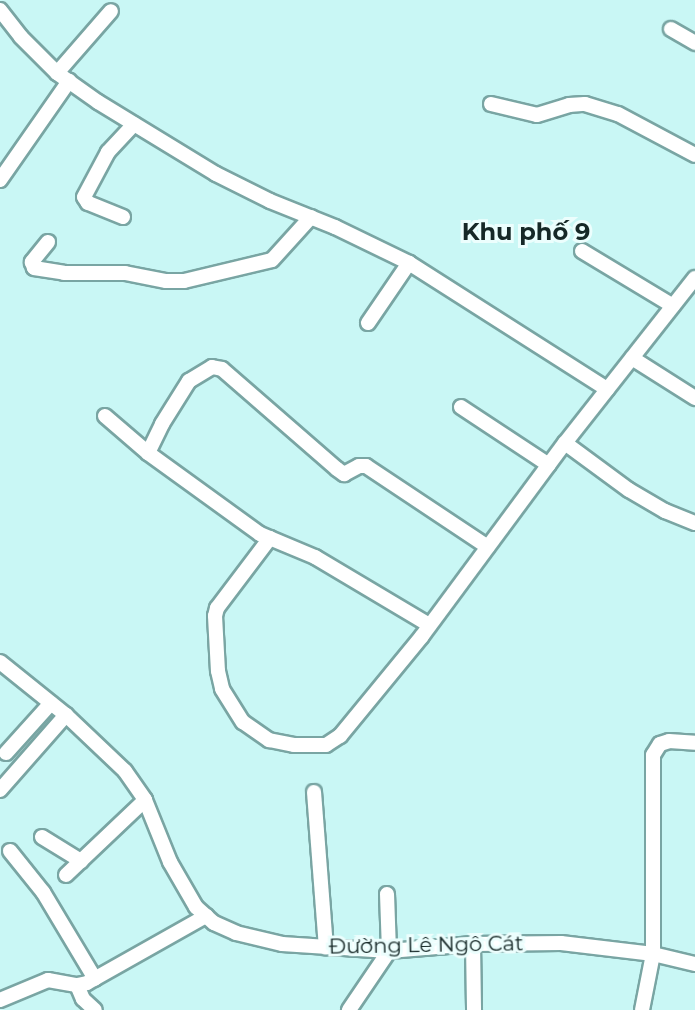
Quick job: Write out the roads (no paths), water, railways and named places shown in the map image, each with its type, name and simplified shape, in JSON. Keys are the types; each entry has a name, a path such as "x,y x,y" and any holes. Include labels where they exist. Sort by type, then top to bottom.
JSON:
{"street":[{"path":"0,10 21,37 57,73 134,124 216,174 270,201 311,217 409,263 607,389"},
{"path":"57,73 111,11"},
{"path":"671,29 695,43"},
{"path":"0,180 69,81"},
{"path":"491,104 537,115 569,105 585,105 618,114 695,155"},
{"path":"123,217 88,203 84,197 108,152 134,124"},
{"path":"48,242 33,262 33,268 64,273 125,273 166,281 184,281 272,260 311,217"},
{"path":"582,251 673,306"},
{"path":"368,322 409,263"},
{"path":"270,538 229,591 215,616 218,671 222,689 243,723 269,740 318,747 340,736 429,625 607,389 694,281"},
{"path":"632,358 695,398"},
{"path":"148,453 162,424 189,381 212,368 222,369 344,474 359,466 366,466 488,547"},
{"path":"461,407 549,465"},
{"path":"105,416 148,453 251,528 315,557 429,625"},
{"path":"565,443 629,490 665,511 695,523"},
{"name":"Đường Lê Ngô Cát","path":"0,662 66,714 125,771 145,800 170,862 196,907 214,923 236,933 282,944 389,951 473,944 561,942 653,954 695,964"},
{"path":"6,753 51,702"},
{"path":"0,790 66,714"},
{"path":"642,1010 653,954 653,755 660,744 669,741 695,743"},
{"path":"314,792 326,948"},
{"path":"66,876 145,800"},
{"path":"42,837 81,861"},
{"path":"10,851 43,892 95,979"},
{"path":"350,1010 389,951 387,894"},
{"path":"0,1000 48,980 77,985 95,979 206,916"},
{"path":"473,944 474,1010"},
{"path":"77,985 83,999 95,1010"}],"district":[{"name":"Khu phố 9","path":"526,232"}]}
